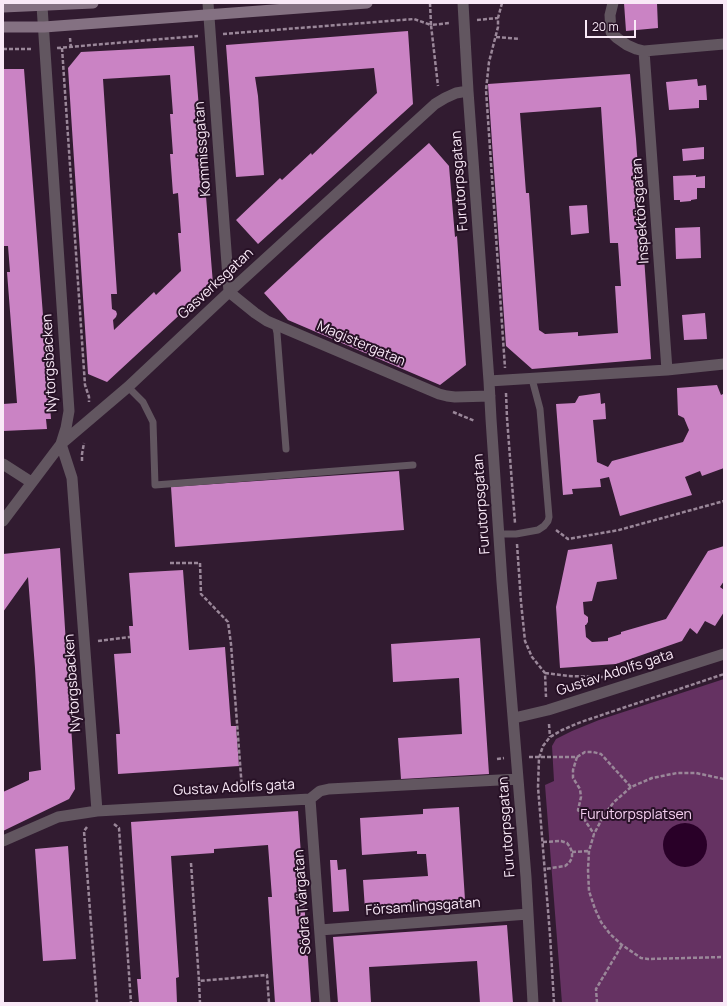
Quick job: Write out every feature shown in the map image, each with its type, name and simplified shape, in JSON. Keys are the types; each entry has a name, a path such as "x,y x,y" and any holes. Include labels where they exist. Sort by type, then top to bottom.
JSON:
{"main road":[{"path":"3,7 93,3"},
{"path":"3,27 44,27 367,3"}],"street":[{"name":"Kommissgatan","path":"208,3 229,292"},
{"name":"Furutorpsgatan","path":"463,3 499,534 526,877 533,1003"},
{"path":"603,3 610,15"},
{"path":"613,3 610,15 611,32 627,46 644,51 724,44"},
{"name":"Nytorgsbacken","path":"42,6 69,411 61,444 72,478 97,811"},
{"name":"Inspektörsgatan","path":"644,51 667,370"},
{"name":"Gasverksgatan","path":"3,521 61,444 128,387 229,292 435,104 456,93 468,91"},
{"name":"Magistergatan","path":"229,292 261,318 439,394 455,398 490,396"},
{"path":"489,381 667,370 724,364"},
{"path":"3,464 31,482"},
{"name":"Gustav Adolfs gata","path":"514,718 548,710 724,654"},
{"name":"Gustav Adolfs gata","path":"3,841 58,817 97,811 310,799 320,791 329,789 518,779"},
{"name":"Södra Tvärgatan","path":"310,799 325,1003"},
{"name":"Församlingsgatan","path":"320,930 528,914"}],"lane":[{"path":"275,324 286,449"},
{"path":"499,534 516,534 538,530 541,529 548,521 549,513 540,409 532,379"},
{"path":"128,387 143,402 153,422 155,485 413,465"}],"path":[{"path":"430,3 439,102"},
{"path":"502,3 498,18 496,37 489,62 486,90 506,380 506,418 525,641 532,657 545,674 550,737"},
{"path":"3,49 62,48 210,35 414,20 431,26 498,18"},
{"path":"150,36 151,40"},
{"path":"496,37 520,39"},
{"path":"62,48 86,385 89,397 88,421 82,462"},
{"path":"546,524 568,539 619,530 724,501"},
{"path":"170,563 200,563 201,594 228,622 242,803"},
{"path":"85,643 130,637"},
{"path":"545,674 605,677"},
{"path":"554,1003 538,787 539,758 543,746 550,737 581,722 724,674"},
{"path":"497,759 517,757 576,757 585,752 593,752 602,754 631,787"},
{"path":"576,757 573,778 580,789 581,797 578,810 594,834"},
{"path":"724,779 696,773 677,773 652,778 631,787 614,802 604,815 594,834 589,851 588,870 589,891 601,922 610,934 622,945 641,958 724,957"},
{"path":"97,1003 84,831 97,811 119,828 132,1003"},
{"path":"543,842 561,841 566,843 572,852 572,858 565,866 545,869"},
{"path":"572,852 589,851"},
{"path":"191,864 200,1003"},
{"path":"541,881 546,880"},
{"path":"597,1003 596,989 622,945"},
{"path":"199,981 267,975 269,1003"}],"green space":[{"name":"Furutorpsplatsen","path":"724,679 724,1003 562,1003 545,785 554,781 552,746 556,739 599,720"}],"shaded area":[{"path":"681,823 689,823 701,829 707,841 707,849 701,861 689,867 681,867 669,861 663,849 663,841 669,829"}],"building":[{"path":"624,3 657,3 658,28 626,31"},
{"path":"408,31 413,104 258,244 236,220 280,178 282,180 311,153 312,155 377,93 374,68 255,77 258,96 264,175 236,177 226,45"},
{"path":"194,46 213,284 107,382 88,374 68,68 81,52","holes":["170,75 173,114 170,114 173,154 170,154 173,194 178,193 181,233 178,233 181,271 156,295 154,292 114,330 113,320 117,314 116,311 112,309 111,294 117,294 103,79"]},
{"path":"3,69 24,69 51,419 46,419 47,429 3,431 3,404 17,403 7,272 10,272 8,246 4,246 3,238"},
{"path":"630,74 636,139 651,359 532,369 506,346 488,84","holes":["601,107 610,243 618,243 621,286 615,286 618,333 578,336 578,332 545,334 539,330 529,193 526,193 520,113"]},
{"path":"697,79 698,86 706,85 707,100 699,100 699,108 669,110 666,82"},
{"path":"429,143 449,166 455,237 457,236 466,365 440,385 288,320 264,293"},
{"path":"704,147 704,159 683,161 682,149"},
{"path":"696,175 696,177 705,176 705,188 697,188 697,199 680,202 680,200 674,200 673,176"},
{"path":"587,205 589,233 571,235 569,206"},
{"path":"700,227 701,258 676,259 675,228"},
{"path":"705,313 707,339 684,340 682,315"},
{"path":"717,385 721,395 723,394 724,396 724,468 702,476 700,471 685,477 692,495 620,516 609,477 600,479 601,487 572,489 573,494 563,495 556,404 575,403 579,396 600,393 601,404 605,403 606,419 593,420 597,462 608,467 612,461 683,442 689,430 684,418 678,415 677,388"},
{"path":"399,471 404,530 175,547 171,487"},
{"path":"612,544 617,579 597,582 592,601 583,602 584,614 588,617 588,622 585,625 586,637 592,642 608,641 608,638 621,634 621,632 666,619 708,551 724,546 724,581 720,587 724,590 724,612 715,626 705,621 697,634 690,628 682,641 616,664 560,668 556,607 568,550"},
{"path":"60,548 75,789 69,799 3,831 3,792 29,780 29,772 41,770 28,577 3,612 3,554"},
{"path":"183,570 189,650 225,647 231,726 236,726 239,766 118,774 116,734 120,734 114,654 131,653 129,626 133,626 129,573"},
{"path":"480,638 489,774 401,779 398,738 462,734 459,678 393,682 391,644"},
{"path":"459,807 465,900 419,903 419,907 365,910 363,880 428,876 426,854 417,854 417,851 362,855 360,818 423,814 423,809"},
{"path":"298,811 311,1003 275,1003 268,897 272,897 268,845 214,849 214,853 171,856 179,977 176,978 177,1003 139,1003 137,979 141,979 131,822"},
{"path":"68,846 76,959 43,961 35,849"},
{"path":"330,860 337,860 338,870 346,869 349,911 333,912"},
{"path":"507,925 513,1003 480,1003 477,961 369,967 371,1003 338,1003 333,937"}]}
